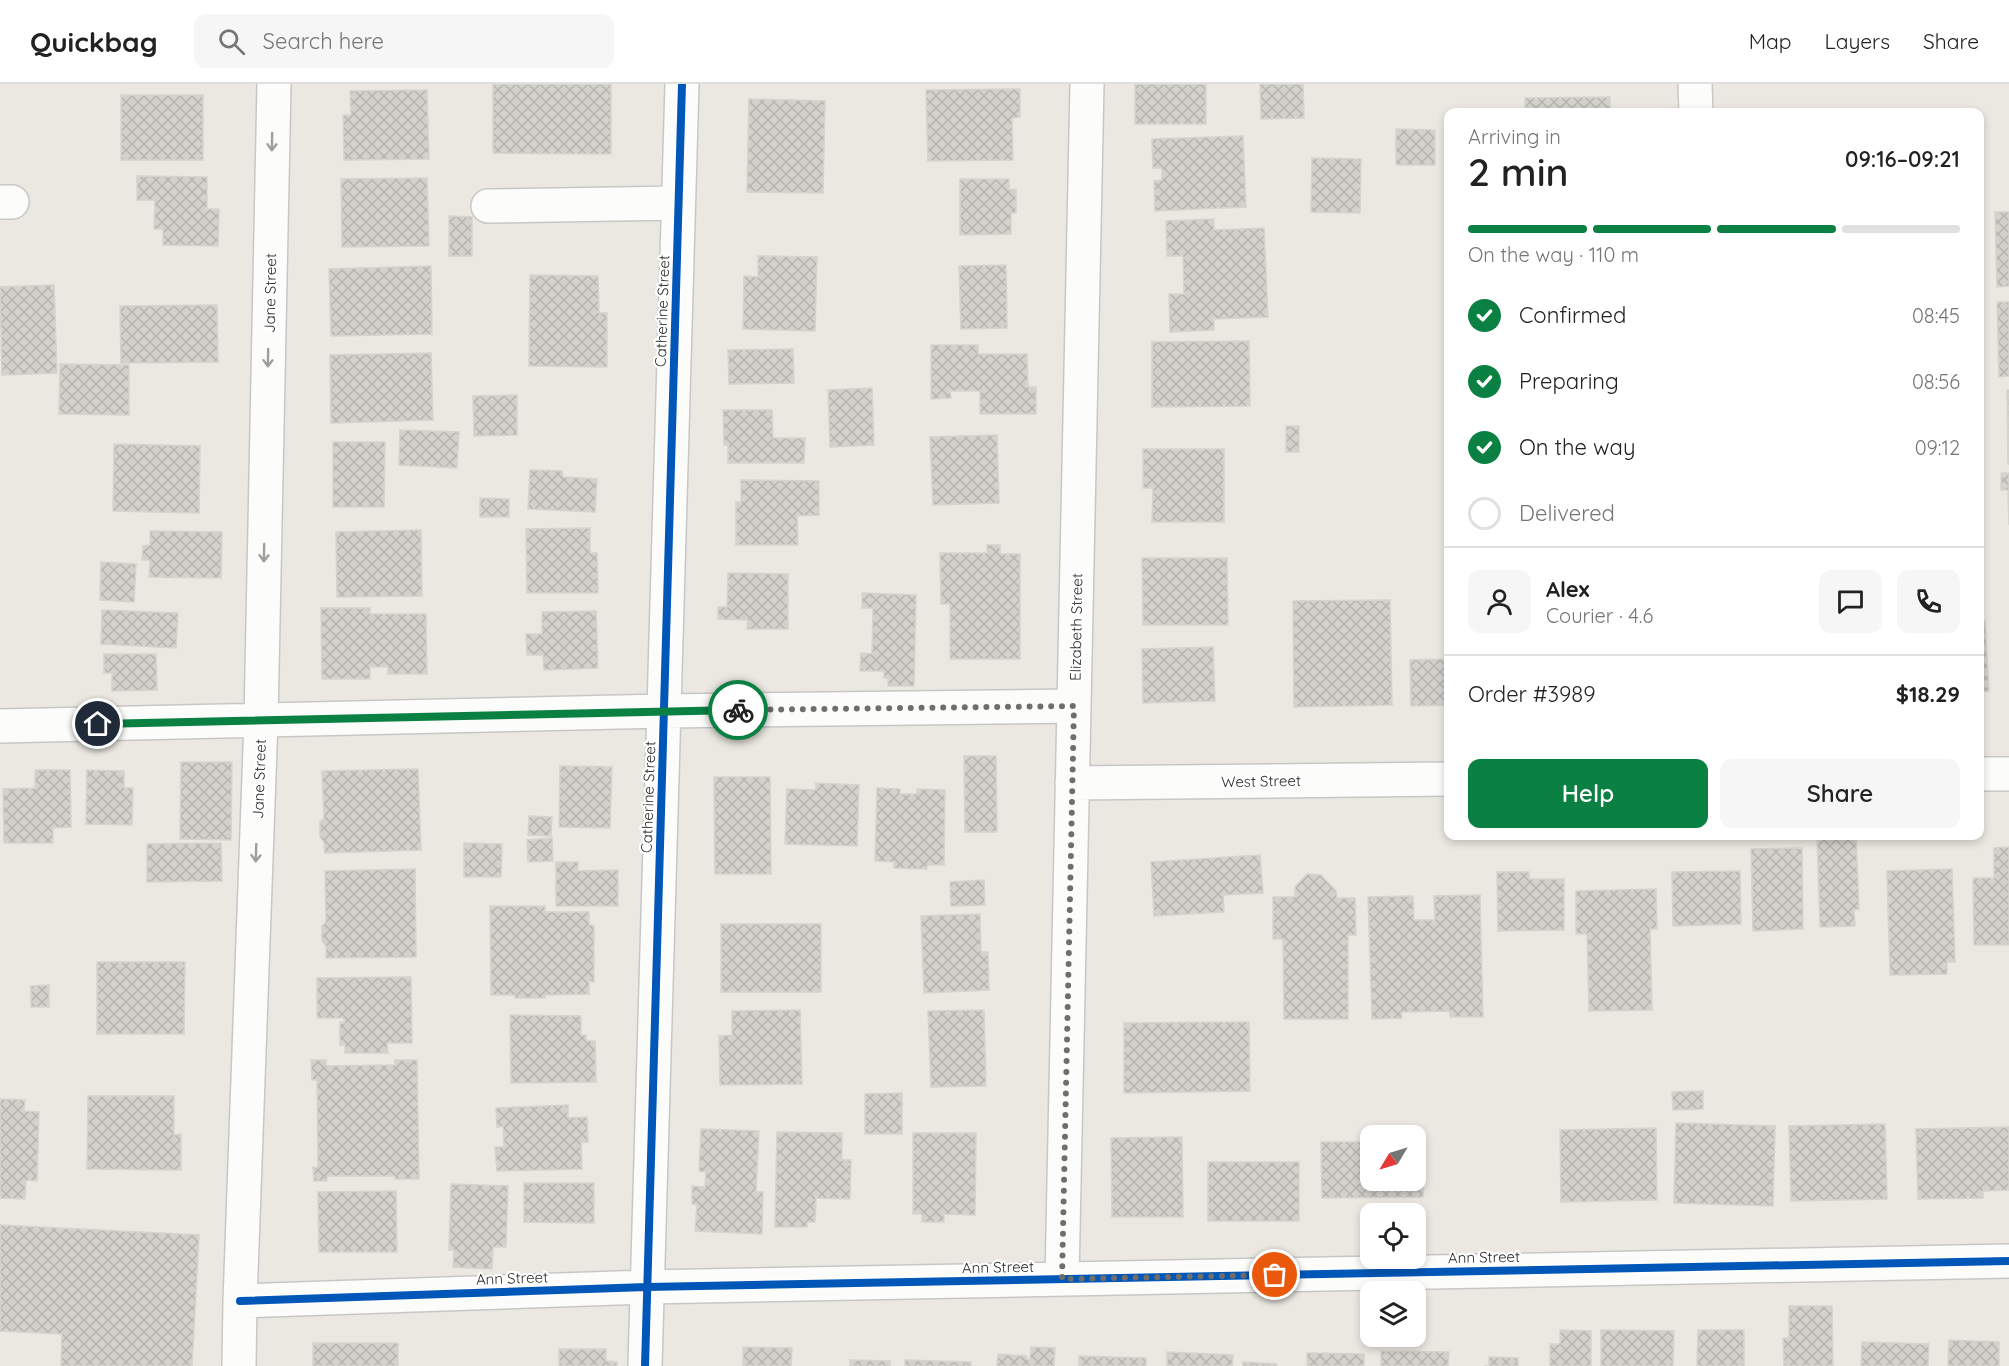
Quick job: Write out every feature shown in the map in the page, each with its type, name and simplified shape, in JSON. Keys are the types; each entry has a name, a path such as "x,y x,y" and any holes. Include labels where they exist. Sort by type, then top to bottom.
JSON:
{"street":[{"name":"Jane Street","path":"240,1366 240,1301 261,720 274,84"},
{"name":"Catherine Street","path":"645,1366 682,84"},
{"name":"Elizabeth Street","path":"1062,1279 1087,84"},
{"path":"1695,84 1696,108"},
{"path":"488,206 678,203"},
{"path":"0,726 664,711 1074,706"},
{"path":"1984,774 2009,774"},
{"name":"West Street","path":"1072,783 1444,779"},
{"name":"Ann Street","path":"240,1301 647,1287 2009,1261"}],"building":[{"path":"493,84 611,84 611,154 493,153"},
{"path":"1135,84 1206,84 1206,124 1135,124"},
{"path":"1260,84 1303,84 1304,118 1261,119"},
{"path":"1020,89 1020,117 1012,118 1013,160 928,161 926,90"},
{"path":"427,90 429,159 344,160 343,115 351,115 350,91"},
{"path":"121,95 203,95 203,160 121,160"},
{"path":"1610,97 1610,108 1525,108 1525,98"},
{"path":"749,99 825,101 823,193 747,192"},
{"path":"1396,129 1435,130 1435,165 1396,165"},
{"path":"1243,136 1246,207 1155,211 1154,181 1162,180 1162,168 1153,168 1152,139"},
{"path":"1312,158 1361,159 1360,213 1311,212"},
{"path":"137,176 207,177 207,209 219,209 218,246 163,245 163,229 154,229 155,200 137,200"},
{"path":"427,178 429,246 342,247 341,179"},
{"path":"960,179 1009,179 1009,190 1016,189 1016,213 1011,213 1011,234 960,235"},
{"path":"1995,212 2009,212 2009,286 1997,287"},
{"path":"449,216 472,217 472,256 449,256"},
{"path":"1214,219 1214,230 1264,228 1268,317 1214,319 1214,330 1170,332 1169,294 1184,294 1183,256 1167,256 1166,221"},
{"path":"758,256 817,257 815,331 743,329 744,276 758,277"},
{"path":"1006,265 1007,328 961,329 959,266"},
{"path":"431,266 432,334 331,336 329,269"},
{"path":"530,275 598,276 599,313 607,313 607,367 529,366"},
{"path":"54,285 57,373 2,375 0,287"},
{"path":"1997,302 2009,302 2009,376 1999,377"},
{"path":"217,305 218,362 121,363 120,306"},
{"path":"1249,341 1250,406 1152,407 1152,342"},
{"path":"931,345 978,345 978,354 1027,354 1028,387 1036,387 1036,414 980,414 980,391 950,391 951,398 931,399"},
{"path":"793,349 794,383 729,384 728,350"},
{"path":"431,353 433,420 331,423 330,355"},
{"path":"60,364 129,365 129,415 59,414"},
{"path":"872,388 874,445 830,447 828,390"},
{"path":"2007,390 2009,390 2009,464 2008,464"},
{"path":"517,395 517,435 474,436 473,396"},
{"path":"723,410 772,410 773,438 805,438 804,463 728,463 728,445 724,445"},
{"path":"1286,426 1299,426 1299,452 1286,452"},
{"path":"400,430 459,432 457,468 399,465"},
{"path":"997,435 999,503 933,505 930,437"},
{"path":"333,442 385,442 384,507 333,507"},
{"path":"114,444 200,446 199,513 113,511"},
{"path":"1143,449 1224,449 1224,522 1152,522 1153,488 1143,488"},
{"path":"530,470 562,471 563,477 597,479 595,512 528,509"},
{"path":"2001,473 2009,473 2009,525 2008,490 2001,490"},
{"path":"741,480 819,481 819,515 797,516 798,545 736,545 736,502 741,502"},
{"path":"480,498 509,499 509,517 480,517"},
{"path":"590,528 590,553 597,553 598,593 527,593 526,529"},
{"path":"421,530 422,596 337,597 336,532"},
{"path":"150,531 222,532 221,578 149,577 150,560 142,560 143,546 150,545"},
{"path":"987,545 1000,545 1000,554 1020,554 1020,659 950,659 950,604 941,604 940,553 987,553"},
{"path":"1142,558 1227,558 1228,625 1143,625"},
{"path":"101,562 136,564 134,602 100,600"},
{"path":"728,573 788,574 788,629 747,629 748,620 718,619 718,607 727,607"},
{"path":"862,593 916,595 914,686 888,686 888,678 884,678 884,671 860,671 861,653 872,654 873,608 862,608"},
{"path":"1390,600 1392,705 1294,707 1293,601"},
{"path":"321,608 370,608 370,614 426,614 427,674 388,674 388,667 370,667 370,679 322,679"},
{"path":"102,610 178,613 176,648 101,644"},
{"path":"596,611 598,668 544,670 543,655 527,655 526,634 542,634 542,612"},
{"path":"1984,621 1985,621 1989,691 1984,692"},
{"path":"1213,647 1215,701 1143,703 1142,649"},
{"path":"104,654 156,654 157,690 112,691 112,673 104,673"},
{"path":"1444,659 1444,705 1411,706 1410,660"},
{"path":"964,756 996,756 997,832 965,832"},
{"path":"181,762 232,762 231,840 180,839"},
{"path":"560,766 612,767 610,828 559,827"},
{"path":"418,769 421,850 325,853 324,842 320,837 320,822 324,818 322,771"},
{"path":"35,770 70,770 71,827 53,828 53,843 4,843 3,789 35,788"},
{"path":"87,770 124,771 124,788 133,788 132,825 86,824"},
{"path":"714,777 770,777 771,874 715,874"},
{"path":"816,783 859,785 857,846 785,844 787,789 816,790"},
{"path":"877,788 900,789 900,794 917,794 917,789 945,790 944,865 927,865 927,869 894,868 894,862 875,861"},
{"path":"529,816 552,817 551,836 528,835"},
{"path":"552,838 553,861 528,862 527,840"},
{"path":"1817,840 1856,840 1859,909 1854,910 1855,926 1820,927"},
{"path":"221,843 222,881 147,882 147,844"},
{"path":"464,843 502,844 501,877 464,877"},
{"path":"2009,847 2009,945 1974,945 1973,878 1994,878 1994,848"},
{"path":"1802,848 1803,929 1753,931 1751,849"},
{"path":"1260,855 1263,893 1223,895 1224,912 1154,916 1151,862"},
{"path":"556,862 578,862 578,871 618,870 618,906 556,906"},
{"path":"415,869 416,957 326,958 326,946 322,941 322,926 326,922 325,871"},
{"path":"1952,869 1955,962 1947,962 1947,974 1890,975 1887,871"},
{"path":"1740,871 1741,924 1673,926 1672,872"},
{"path":"1497,872 1529,872 1529,879 1564,879 1564,930 1498,931"},
{"path":"1307,874 1321,875 1336,891 1337,898 1355,898 1356,935 1348,935 1348,1019 1284,1019 1283,939 1273,939 1273,897 1295,897 1295,887"},
{"path":"984,880 985,905 951,906 950,882"},
{"path":"1656,889 1657,929 1650,929 1652,1010 1589,1011 1587,934 1576,934 1576,891"},
{"path":"1480,895 1483,1017 1450,1017 1450,1011 1401,1012 1402,1018 1372,1019 1368,897 1413,896 1414,920 1435,920 1434,896"},
{"path":"490,906 545,906 545,912 589,912 589,925 594,925 594,982 589,981 589,994 545,995 545,998 491,995"},
{"path":"980,914 981,952 988,952 989,990 924,993 921,916"},
{"path":"721,924 821,924 821,992 721,992"},
{"path":"97,962 185,962 184,1034 97,1034"},
{"path":"411,977 412,1043 387,1043 388,1053 345,1053 345,1045 340,1045 340,1022 344,1023 344,1018 317,1018 317,978"},
{"path":"49,985 49,1007 31,1007 31,986"},
{"path":"800,1010 802,1084 720,1085 719,1036 732,1035 732,1011"},
{"path":"984,1010 986,1086 931,1087 928,1011"},
{"path":"510,1015 581,1016 581,1035 586,1035 586,1041 595,1041 596,1082 511,1083"},
{"path":"1249,1022 1250,1091 1124,1093 1124,1023"},
{"path":"311,1060 326,1060 326,1066 395,1065 395,1060 417,1060 419,1179 395,1179 395,1176 327,1176 327,1181 314,1181 313,1167 318,1168 317,1080 312,1080"},
{"path":"1703,1091 1703,1109 1673,1110 1672,1092"},
{"path":"902,1093 902,1134 865,1134 865,1094"},
{"path":"88,1096 174,1096 174,1135 181,1134 181,1170 87,1169"},
{"path":"0,1099 25,1100 24,1111 39,1112 37,1181 26,1180 25,1199 0,1198"},
{"path":"568,1105 568,1118 587,1117 588,1142 581,1142 582,1169 497,1171 495,1147 504,1147 503,1126 497,1127 496,1108"},
{"path":"1676,1123 1775,1126 1773,1206 1674,1203"},
{"path":"1885,1124 1887,1199 1791,1201 1789,1126"},
{"path":"2009,1127 2009,1190 1983,1191 1983,1198 1918,1199 1916,1129"},
{"path":"1656,1128 1657,1200 1561,1202 1560,1130"},
{"path":"701,1129 759,1131 756,1192 763,1192 762,1234 695,1231 697,1205 692,1204 692,1186 705,1187 706,1172 699,1171"},
{"path":"777,1132 842,1133 842,1160 851,1160 850,1199 816,1198 815,1222 807,1222 807,1227 775,1227"},
{"path":"913,1133 976,1133 975,1215 944,1214 944,1222 922,1222 922,1214 913,1214"},
{"path":"1182,1137 1183,1217 1112,1217 1111,1138"},
{"path":"1321,1142 1360,1142 1360,1191 1423,1191 1423,1197 1322,1198"},
{"path":"1208,1162 1299,1162 1299,1221 1208,1221"},
{"path":"524,1183 594,1183 594,1223 524,1222"},
{"path":"451,1184 508,1186 506,1247 493,1247 492,1269 453,1267 454,1250 449,1250"},
{"path":"396,1191 397,1252 319,1252 318,1192"},
{"path":"0,1225 199,1235 192,1366 61,1366 62,1334 0,1331"},
{"path":"1789,1306 1832,1306 1833,1366 1784,1366 1783,1338 1789,1338"},
{"path":"1560,1330 1591,1331 1591,1366 1550,1366 1550,1344 1560,1344"},
{"path":"1601,1330 1674,1331 1673,1366 1601,1366"},
{"path":"1698,1330 1744,1330 1744,1366 1697,1366"},
{"path":"1949,1340 1999,1342 1999,1366 1948,1366"},
{"path":"1862,1342 1929,1344 1928,1366 1861,1366"},
{"path":"313,1343 398,1343 398,1366 313,1366"},
{"path":"743,1347 792,1348 791,1366 743,1366"},
{"path":"1031,1347 1055,1348 1054,1366 997,1366 998,1354 1026,1356 1030,1360"},
{"path":"559,1349 606,1349 606,1361 617,1362 617,1366 559,1366"},
{"path":"1381,1351 1449,1352 1448,1366 1381,1366"},
{"path":"1167,1352 1233,1355 1232,1366 1167,1366"},
{"path":"1307,1353 1364,1354 1364,1366 1307,1366"},
{"path":"1079,1356 1146,1358 1146,1366 1079,1366"},
{"path":"1489,1357 1518,1358 1518,1366 1489,1366"},
{"path":"850,1360 890,1361 890,1366 850,1366"},
{"path":"905,1360 971,1362 971,1366 905,1366"},
{"path":"1243,1362 1277,1364 1276,1366 1243,1366"}],"cycle path":[{"path":"645,1366 682,84"},
{"path":"240,1301 647,1287 2009,1261"}],"way so far":[{"path":"738,710 1074,706 1062,1279 1275,1275"}],"route":[{"path":"98,724 738,710"}]}
